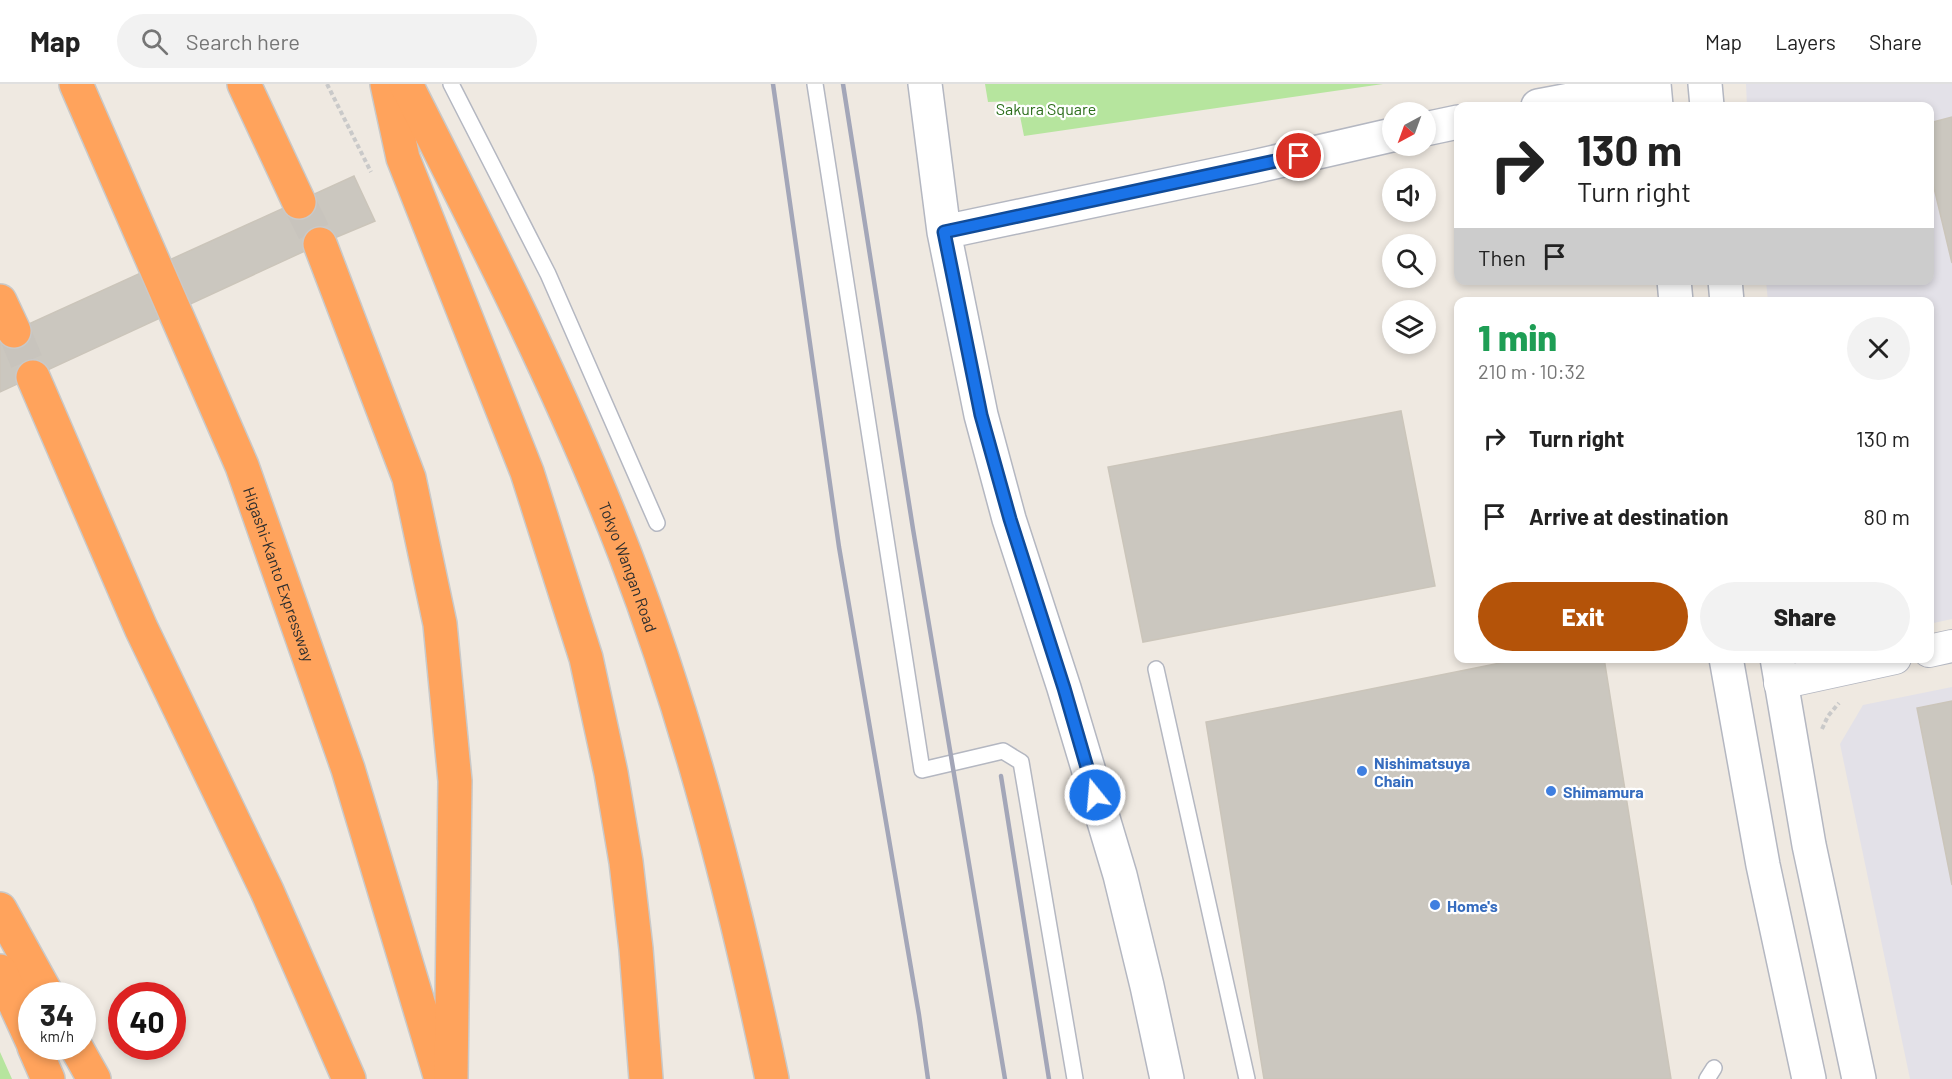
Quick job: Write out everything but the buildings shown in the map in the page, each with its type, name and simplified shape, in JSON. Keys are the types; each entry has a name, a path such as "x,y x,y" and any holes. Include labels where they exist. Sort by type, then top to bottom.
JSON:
{"highway":[{"name":"Higashi-Kanto Expressway","path":"76,84 242,466 348,769 441,1079"},
{"path":"244,84 299,202"},
{"path":"387,84 403,158 527,472 586,658 611,773 626,862 636,949 645,1079"},
{"name":"Tokyo Wangan Road","path":"406,84 504,279 568,419 625,554 675,696 715,833 772,1079"},
{"path":"320,244 409,478 440,624 455,781 451,1079"},
{"path":"0,301 14,331"},
{"path":"33,377 141,628 267,891 349,1079"},
{"path":"0,909 40,982"},
{"path":"0,971 18,1010"},
{"path":"40,1060 48,1079"},
{"path":"83,1060 94,1079"}],"street":[{"path":"925,84 944,232 981,415 1010,519 1120,875 1167,1079"},
{"path":"1559,102 1654,84 1656,102"},
{"path":"1705,84 1707,102"},
{"path":"1436,127 1454,123"},
{"path":"944,232 1382,137"},
{"path":"1934,650 1952,646"},
{"path":"1727,663 1763,865 1809,1079"},
{"path":"1850,663 1779,671 1809,845 1859,1079"}],"lane":[{"path":"451,84 548,274 657,523"},
{"path":"815,84 922,770 1003,751 1021,762 1075,1079"},
{"path":"1156,669 1247,1079"}],"path":[{"path":"327,84 374,177"},
{"path":"1821,732 1828,716 1845,699"}],"shaded area":[{"path":"1746,84 1952,84 1952,619 1934,623 1934,297 1768,297 1766,285 1934,285 1934,102 1747,102"},
{"path":"1952,687 1952,1079 1910,1079 1840,744 1863,705"}],"green space":[{"name":"Sakura Square","path":"985,84 1383,84 1024,136 1017,101 988,102"},
{"path":"0,1052 12,1079 0,1079"}],"tunnel":[{"path":"299,202 320,244"},
{"path":"14,331 33,377"}],"railway":[{"path":"773,84 839,547 928,1079"},
{"path":"843,84 913,529 1005,1079"},
{"path":"1001,776 1049,1079"}],"place":[{"name":"Nishimatsuya Chain","path":"1362,771"},
{"name":"Shimamura","path":"1551,791"},
{"name":"Home's","path":"1435,905"}],"route":[{"path":"1095,795 1064,688 1010,519 981,415 944,232 1299,156"}]}
